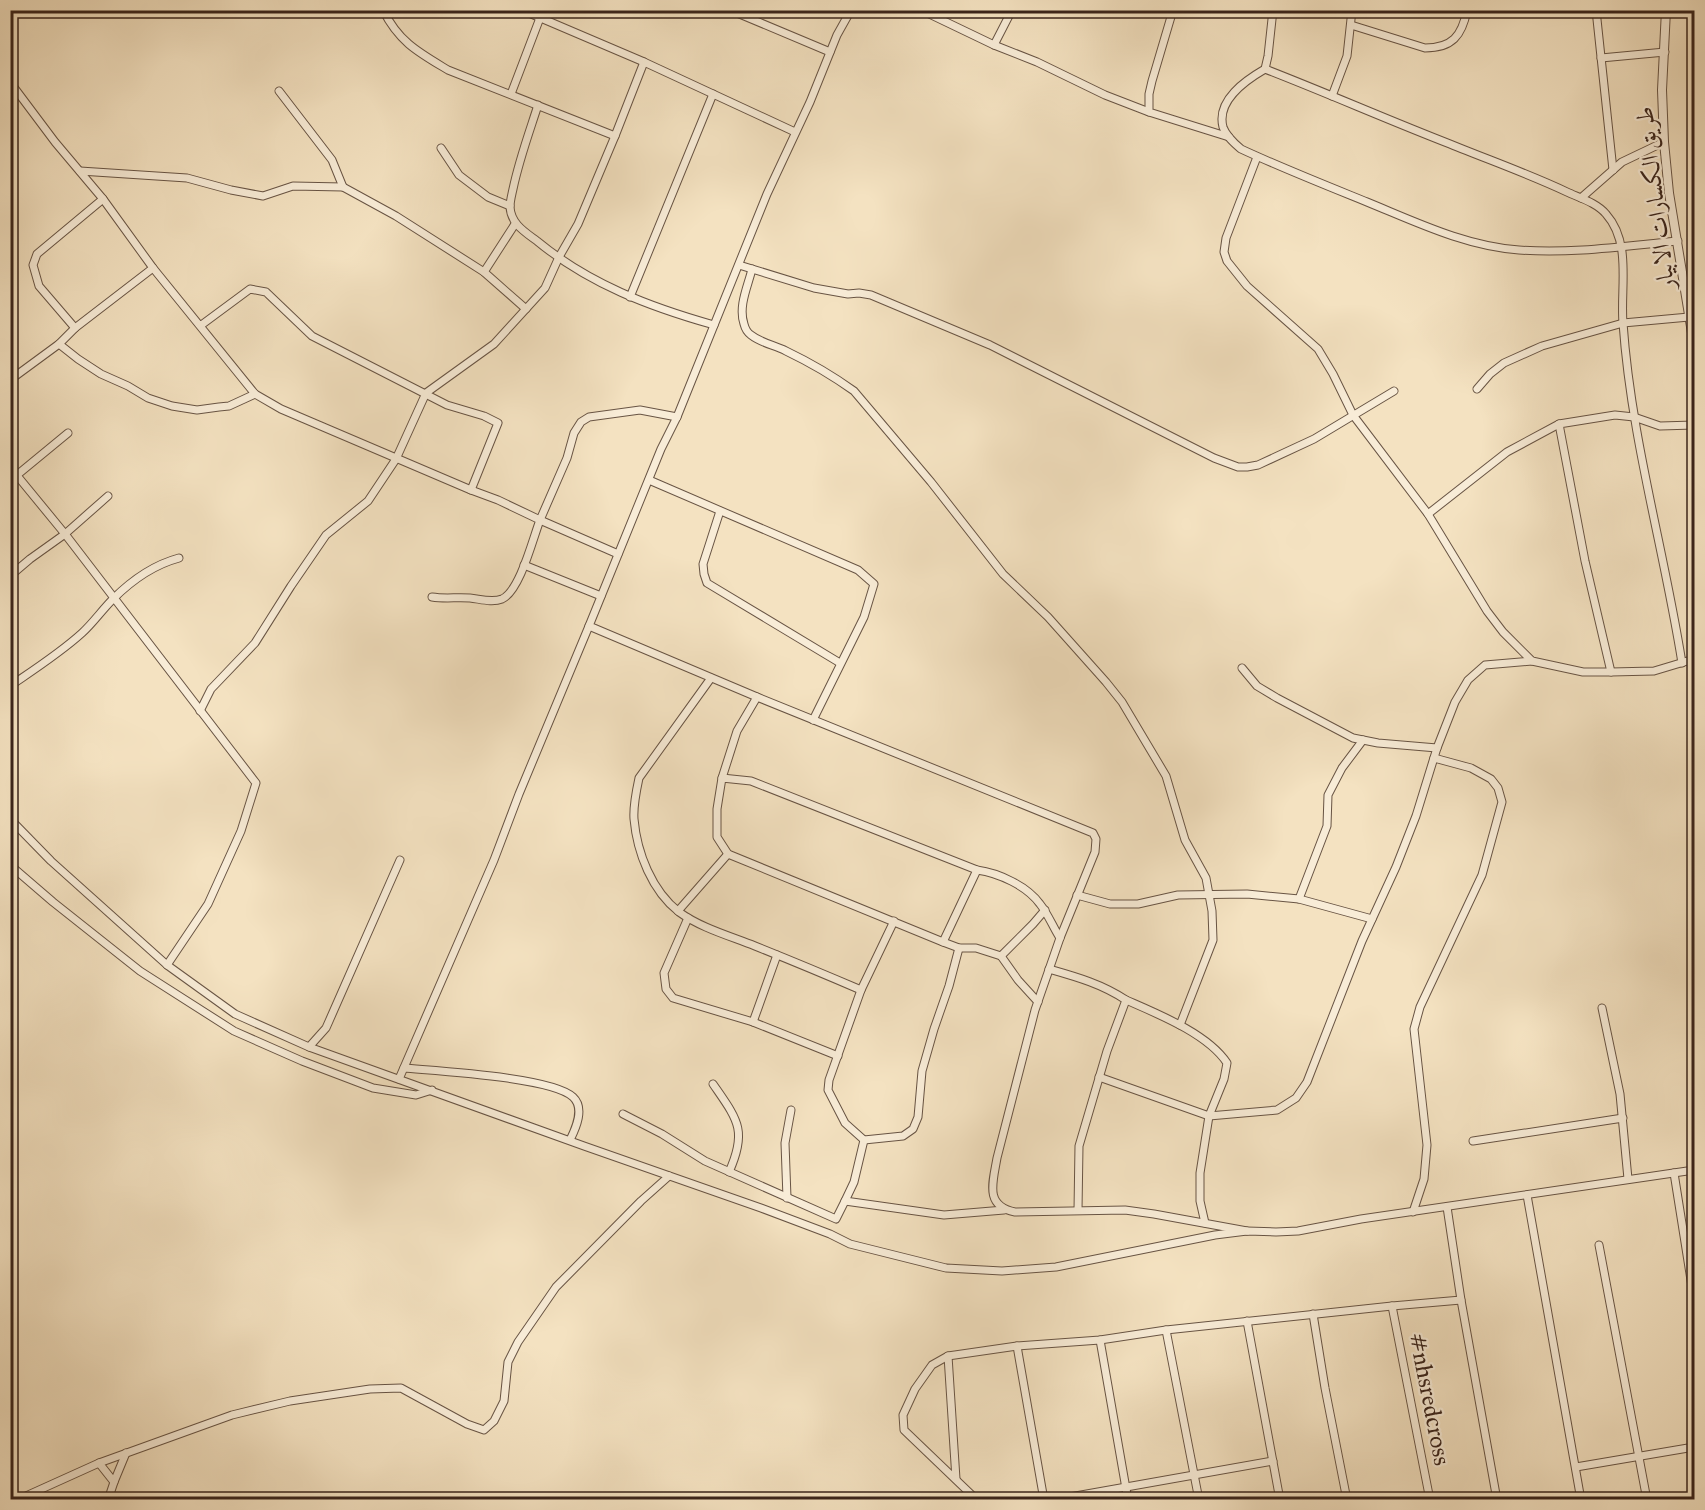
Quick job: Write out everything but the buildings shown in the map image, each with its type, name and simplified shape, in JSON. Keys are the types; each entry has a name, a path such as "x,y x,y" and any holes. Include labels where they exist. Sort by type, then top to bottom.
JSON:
{"street":[{"path":"383,10 392,27 404,41 448,70 615,136"},
{"path":"522,10 644,62 795,132"},
{"path":"511,94 543,10"},
{"path":"730,10 830,52"},
{"path":"399,1078 494,860 519,794 661,449 677,417 767,194 810,102 837,35 851,10"},
{"path":"921,10 1105,94 1149,112 1228,137"},
{"path":"994,45 1012,10"},
{"path":"1149,112 1152,81 1173,10"},
{"path":"1273,10 1265,69 1248,79 1229,97 1223,111 1222,126 1228,137 1241,149 1432,229 1470,241 1517,250 1558,252 1623,248 1678,241"},
{"path":"1332,96 1347,56 1352,10"},
{"path":"1351,25 1425,48 1435,48 1449,43 1460,34 1467,10"},
{"path":"1596,10 1613,170"},
{"name":"طريق الكسارات الابيار","path":"1666,10 1662,90 1664,142 1669,194 1695,345"},
{"path":"1601,58 1665,52"},
{"path":"200,711 211,689 255,643 326,535 368,501 396,459 426,393 494,344 545,288 578,224 644,62"},
{"path":"1265,69 1529,174 1581,198 1605,212 1613,223 1623,248 1623,323 1634,417 1673,607 1682,663"},
{"path":"10,82 55,142 103,199 153,268 255,394 281,409 498,500 618,554"},
{"path":"279,91 332,160 343,187"},
{"path":"630,297 713,94"},
{"path":"538,105 517,171 510,206 515,224 591,278 673,314 714,325"},
{"path":"1581,198 1632,156 1664,142"},
{"path":"441,148 459,175 488,197 510,206"},
{"path":"1257,157 1226,238 1224,252 1227,261 1247,286 1318,349 1353,415 1428,514 1503,632 1532,661"},
{"path":"80,171 187,178 263,196 293,186 343,187 396,216 484,272 526,309"},
{"path":"75,328 39,286 33,265 37,254 103,199"},
{"path":"484,272 515,224"},
{"path":"739,265 814,288 871,296 990,345 1214,458 1238,467 1258,465 1314,439 1394,391"},
{"path":"10,380 59,344 75,328 153,268"},
{"path":"752,269 743,303 744,326 750,334 766,344 791,354 854,391 924,473 1003,574 1048,617 1122,702 1166,776 1185,840 1206,878 1212,911 1213,940 1180,1025"},
{"path":"200,326 250,289 266,292 312,336 447,405 484,416 498,423 471,490"},
{"path":"1477,389 1504,363 1526,352 1623,323 1689,317"},
{"path":"59,344 101,374 148,398 172,406 197,410 229,406 255,394"},
{"path":"432,597 503,599 519,582 540,520 567,458 574,433 581,422 589,417 639,410 677,417"},
{"path":"1428,514 1508,452 1559,424 1615,415 1634,417 1660,426 1695,425"},
{"path":"1559,424 1585,561 1611,672"},
{"path":"17,475 68,433"},
{"path":"10,467 65,534 256,783 241,831 208,904 167,965"},
{"path":"649,480 858,570 874,584 864,617 813,720"},
{"path":"10,576 65,534 108,496"},
{"path":"720,511 703,564 707,583 840,663"},
{"path":"11,685 55,656 84,631 114,598 146,571 179,558"},
{"path":"524,565 601,596"},
{"path":"590,626 757,697 1093,833 1096,839 1095,852 1060,938 1038,1002 997,1158 993,1181 994,1196 997,1204 1004,1210"},
{"path":"1099,1077 1209,1116 1277,1110 1296,1098 1307,1082 1358,951 1396,867 1416,816 1437,748 1455,702 1468,680 1485,665 1532,661 1583,672 1654,671 1695,659"},
{"path":"1242,668 1257,686 1353,738 1378,743 1437,748"},
{"path":"711,678 639,778 635,795 634,818 641,853 657,890 688,918 861,990"},
{"path":"757,697 737,731 722,778 717,809 717,837 728,854 959,948 976,948 1001,956 1038,1002"},
{"path":"1299,899 1327,826 1328,795 1342,768 1364,740"},
{"path":"1413,1212 1424,1179 1427,1145 1414,1029 1420,1007 1482,875 1502,802 1498,788 1491,778 1471,768 1434,758"},
{"path":"722,778 752,781 977,870 990,872 1030,893 1045,910 1060,938"},
{"path":"10,819 51,861 167,965 235,1014 309,1047 761,1208 850,1244 946,1268 1002,1271 1056,1267 1206,1237 1247,1232 1298,1231 1695,1170"},
{"path":"678,911 728,854"},
{"path":"309,1047 326,1028 400,860"},
{"path":"10,865 140,971 234,1031 302,1061 373,1088 417,1095 432,1090"},
{"path":"943,942 977,870"},
{"path":"1077,895 1110,904 1138,904 1178,895 1247,894 1299,899 1372,919"},
{"path":"1001,956 1045,910"},
{"path":"688,918 664,973 666,989 673,998 753,1022 838,1056"},
{"path":"894,921 861,990 829,1080 828,1090 845,1123 864,1140 903,1136 913,1129 918,1117 922,1071 959,948"},
{"path":"753,1022 777,955"},
{"path":"1049,969 1085,979 1113,991 1126,1000 1180,1025 1221,1053 1227,1063 1224,1079 1209,1116 1200,1173 1200,1201 1205,1223"},
{"path":"1078,1210 1079,1146 1099,1077 1126,1000"},
{"path":"1602,1008 1620,1094 1628,1179"},
{"path":"404,1068 534,1082 560,1090 573,1097 579,1108 570,1140"},
{"path":"713,1084 734,1114 738,1129 737,1153 729,1172"},
{"path":"787,1198 785,1143 791,1110"},
{"path":"623,1114 662,1134 705,1161 836,1219"},
{"path":"1473,1141 1623,1118"},
{"path":"830,1234 854,1182 864,1140"},
{"path":"1674,1173 1695,1299"},
{"path":"17,1500 99,1463 232,1415 290,1401 370,1389 401,1388 467,1424 484,1430 494,1421 504,1401 508,1362 518,1342 556,1287 632,1209 669,1176"},
{"path":"1527,1195 1581,1500"},
{"path":"845,1202 944,1215 1004,1210 1015,1212 1125,1210 1247,1232"},
{"path":"1447,1207 1461,1300 1497,1500"},
{"path":"1599,1245 1647,1500"},
{"path":"977,1500 904,1430 903,1415 915,1389 932,1365 948,1356 1017,1346 1100,1340 1247,1321 1461,1300"},
{"name":"#nhsredcross","path":"1392,1306 1430,1500"},
{"path":"1313,1314 1347,1500"},
{"path":"1247,1321 1280,1500"},
{"path":"1166,1330 1199,1500"},
{"path":"1100,1340 1128,1500"},
{"path":"1017,1346 1044,1500"},
{"path":"948,1356 956,1479"},
{"path":"1576,1467 1695,1447"},
{"path":"108,1500 126,1453"},
{"path":"1053,1500 1273,1461"},
{"path":"99,1463 114,1482"}]}
